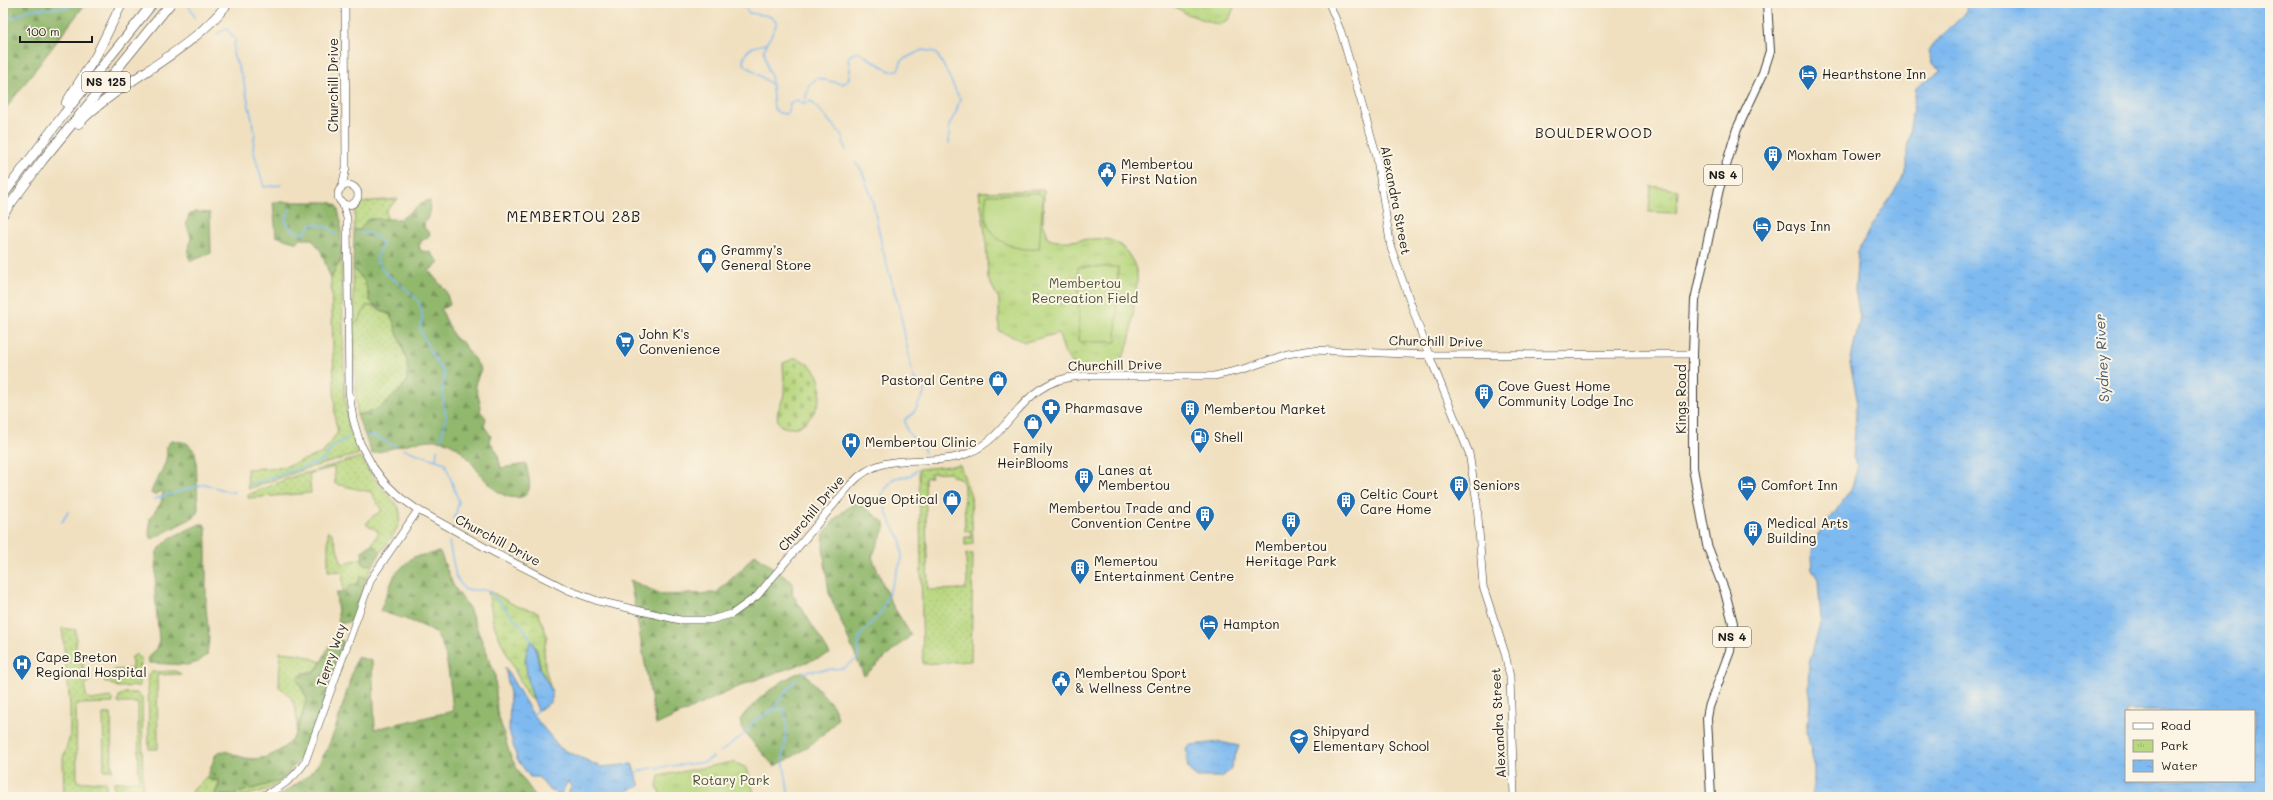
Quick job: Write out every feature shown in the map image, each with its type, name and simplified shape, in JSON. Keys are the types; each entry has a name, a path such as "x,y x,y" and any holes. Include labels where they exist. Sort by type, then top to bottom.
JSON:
{"highway":[{"path":"36,151 96,56 122,3"},
{"name":"NS 125","path":"3,195 153,3"},
{"name":"NS 125","path":"3,214 42,161 171,3"},
{"path":"42,161 81,121 187,43 210,23 228,3"}],"main road":[{"name":"Churchill Drive","path":"344,3 346,168 350,186"},
{"name":"Alexandra Street","path":"1329,3 1341,32 1376,153 1391,248 1429,355 1469,453 1477,503 1482,582 1505,653 1510,677 1514,796"},
{"name":"Kings Road","path":"1711,797 1707,718 1709,706 1730,651 1733,623 1725,592 1707,545 1694,472 1693,354 1695,300 1719,189 1737,129 1762,76 1770,51 1767,3"},
{"name":"Churchill Drive","path":"342,187 346,168"},
{"path":"350,186 357,192 356,199 348,204 342,202 338,194 342,187 350,186"},
{"name":"Churchill Drive","path":"342,202 347,218 350,405 355,428 365,455 379,476 393,492 418,510 495,553 586,597 674,619 695,622 710,620 732,614 756,596 851,484 864,472 890,462 947,458 969,452 988,440 1034,394 1052,382 1081,376 1214,376 1244,369 1287,354 1312,350 1429,355 1693,354"},
{"name":"Churchill Drive","path":"347,218 353,202"},
{"name":"Terry Way","path":"259,797 284,785 293,777 305,762 371,579 418,510"}],"green space":[{"path":"3,3 86,3 3,112"},
{"path":"1169,3 1236,3 1229,19 1219,25 1187,14"},
{"path":"1651,186 1678,190 1676,213 1649,212"},
{"name":"Membertou Recreation Field","path":"1044,190 1043,222 1049,239 1065,241 1100,239 1115,242 1123,247 1135,265 1137,281 1129,340 1126,351 1120,360 1112,367 1102,370 1088,370 1075,365 1067,357 1064,351 1059,333 1025,342 999,331 999,299 988,279 986,239 979,192"},
{"path":"1038,193 1043,197 1039,249 1015,247 996,237 990,230 986,220 985,208 987,195"},
{"path":"398,199 386,211 387,220 371,219 360,230 354,230 355,211 359,204 372,201"},
{"path":"425,201 430,201 429,215 424,224 425,229 430,233 428,238 422,240 419,246 421,251 430,252 439,262 429,271 446,291 450,305 441,309 455,339 462,342 481,369 475,384 481,407 480,411 486,418 484,426 491,436 489,440 497,452 501,468 526,464 530,483 528,492 521,497 511,497 502,494 486,481 457,447 444,441 427,440 398,446 372,454 357,415 372,411 388,402 407,381 408,366 393,320 390,315 370,302 361,277 353,268 354,230 360,230 367,220 371,219 401,219"},
{"path":"273,202 325,202 333,203 337,206 341,222 341,258 331,279 321,251 312,239 301,239 297,243 276,236"},
{"path":"195,212 210,213 211,253 191,261 188,256 191,237 186,223 189,215"},
{"path":"341,258 345,400 349,429 359,454 305,469 248,489 247,469 284,467 323,453 338,432 335,419 331,279"},
{"path":"1078,267 1118,267 1116,342 1079,342"},
{"path":"353,268 365,282 370,301 375,306 366,306 359,321 353,325"},
{"path":"371,305 390,315 393,320 407,362 407,381 402,388 380,409 357,415 353,325 361,317 366,306"},
{"path":"796,358 811,366 819,378 821,391 818,405 811,416 802,425 791,428 780,425 777,416 784,396 783,363"},
{"path":"172,440 187,443 195,452 198,510 195,516 152,539 149,535 150,518 161,503 163,493 161,491 154,495 151,493 166,459 166,446"},
{"path":"361,457 372,476 398,506 400,512 399,524 381,552 372,544 379,532 366,524 373,516 382,511 371,492 335,484 334,467 309,474 311,493 248,498 248,495 292,477"},
{"path":"960,465 971,496 973,544 965,545 965,537 971,537 970,531 965,531 964,486 962,481 958,477 951,476 950,472 931,473 931,477 925,478 928,590 965,589 967,583 966,554 973,554 971,661 923,664 919,469"},
{"path":"856,501 886,524 872,557 890,601 911,635 864,676 829,593 823,548 824,534 836,518"},
{"path":"200,524 204,524 206,528 206,607 209,638 207,655 198,662 188,665 149,663 148,657 157,649 159,640 155,595 157,551 170,538"},
{"path":"328,531 332,533 342,564 362,558 364,564 373,565 367,578 361,576 358,583 351,585 343,593 343,572 328,571"},
{"path":"372,544 381,552 373,565 363,564 362,551"},
{"path":"440,552 453,585 469,608 495,674 497,711 510,755 521,776 536,797 277,797 309,774 324,754 336,728 357,657 372,661 375,729 453,711 446,658 443,647 435,633 408,620 380,611 395,574 413,557"},
{"path":"755,554 793,583 792,593 830,654 749,682 656,725 630,580 663,595 716,593 741,570"},
{"path":"361,576 367,578 354,618 349,622 339,624 336,593 343,593 350,586 357,584"},
{"path":"488,590 516,606 538,612 547,636 544,650 545,667 551,690 541,670 537,650 532,641 525,659 533,700 528,697 498,635 493,622"},
{"path":"62,628 76,630 76,660 83,660 83,676 88,676 91,680 85,686 86,696 91,700 110,697 113,700 113,703 76,704 77,782 106,782 106,797 66,797 64,794 63,758 70,736 70,705"},
{"path":"336,638 343,641 343,650 317,723 299,760 288,773 277,782 230,795 217,796 215,793 220,784 217,779 209,780 207,778 216,754 225,751 250,759 257,759 273,754 286,745 298,729 306,701 306,696 297,679 303,673 312,673 318,669 329,646 333,647"},
{"path":"280,652 301,654 321,662 315,672 307,672 299,684 306,696 306,701 296,733 297,720 295,707 289,695 279,687"},
{"path":"137,654 141,658 140,686 118,687 104,681 106,676 113,675 113,670 132,669 132,657"},
{"path":"175,671 181,674 157,675 158,749 149,749 148,675 152,672"},
{"path":"803,671 834,707 838,718 826,732 809,746 791,758 774,766 743,731 740,720 745,713 768,691 786,679"},
{"path":"125,693 137,693 142,698 143,797 115,797 114,782 139,781 138,703 118,703 119,696"},
{"path":"103,714 111,714 112,770 104,770"},
{"name":"Rotary Park","path":"733,762 747,768 755,797 662,797 657,787 659,776"},
{"path":"208,775 209,780 220,781 215,793 217,796 191,797 192,791"},
{"path":"284,779 258,793 230,797 210,797 230,795"}],"water":[{"name":"Sydney River","path":"1970,3 2270,3 2270,797 1811,797 1814,779 1814,765 1807,733 1810,702 1808,687 1809,664 1821,620 1818,579 1812,570 1811,558 1814,541 1851,490 1858,465 1853,458 1857,399 1850,363 1860,318 1855,290 1858,252 1870,228 1902,179 1907,168 1907,149 1916,88 1941,70 1932,63 1928,51 1961,17"},
{"path":"532,641 541,671 552,691 551,700 545,707 538,710 529,685 526,665 528,647"},
{"path":"505,667 533,715 560,748 601,767 632,764 640,786 610,797 567,797 571,787 568,781 561,794 552,792 538,777 530,777 517,759 509,730 510,694"},
{"path":"1220,742 1239,746 1230,770 1222,777 1197,777 1188,769 1186,749 1191,745"}],"waterway":[{"path":"3,15 6,20 33,9 63,8 84,3"},
{"path":"188,3 195,18"},
{"path":"742,3 749,13 770,16 777,23 764,50 768,70 771,75 774,109 779,113 787,114 790,103 797,100 804,104"},
{"path":"217,34 227,29 235,39 233,54 243,79 255,133 253,149 264,187 281,185"},
{"path":"766,44 751,48 746,53 743,60 745,65 771,84"},
{"path":"804,104 809,85 817,78 842,84 848,81 850,70 848,59 850,55 858,52 890,71 898,70 902,60 922,50 935,52 960,99 956,112 949,125 949,143"},
{"path":"804,104 811,101 841,134 846,150"},
{"path":"855,162 862,171 872,198 883,251 900,311 913,377 925,392 913,414 905,419 908,431 921,444 925,453"},
{"path":"290,209 285,221 293,230 304,234 312,224 328,227 336,235"},
{"path":"360,234 369,233 383,243 376,258 381,268 388,276 414,296 420,305 422,315 420,329 430,351 445,375 442,390 446,418 441,439"},
{"path":"366,436 374,436 396,446"},
{"path":"250,485 324,460 333,446 348,438"},
{"path":"403,449 445,463 459,502 454,519"},
{"path":"436,460 437,449"},
{"path":"802,672 844,668 858,658 859,637 881,613 902,559 901,540 889,519 881,495 894,478 910,476 917,470"},
{"path":"154,499 205,484 230,492 235,492"},
{"path":"62,522 68,512"},
{"path":"449,542 456,577 465,590 488,590 525,630 532,641"},
{"path":"771,711 797,678"},
{"path":"720,752 746,733 754,721 771,711 784,708 787,726 783,758 789,797"},
{"path":"533,715 538,710"},
{"path":"634,773 646,769 705,762 713,757"}],"place":[{"name":"Hearthstone Inn","path":"1808,91"},
{"name":"Moxham Tower","path":"1773,172"},
{"name":"Membertou First Nation","path":"1107,188"},
{"name":"Days Inn","path":"1762,243"},
{"name":"Grammy’s General Store","path":"707,274"},
{"name":"John K's Convenience","path":"625,358"},
{"name":"Pastoral Centre","path":"998,397"},
{"name":"Cove Guest Home Community Lodge Inc","path":"1484,410"},
{"name":"Pharmasave","path":"1051,425"},
{"name":"Membertou Market","path":"1190,426"},
{"name":"Family HeirBlooms","path":"1033,440"},
{"name":"Shell","path":"1200,454"},
{"name":"Membertou Clinic","path":"851,459"},
{"name":"Lanes at Membertou","path":"1084,494"},
{"name":"Seniors","path":"1459,502"},
{"name":"Comfort Inn","path":"1747,502"},
{"name":"Vogue Optical","path":"952,516"},
{"name":"Celtic Court Care Home","path":"1346,518"},
{"name":"Membertou Trade and Convention Centre","path":"1205,532"},
{"name":"Membertou Heritage Park","path":"1291,538"},
{"name":"Medical Arts Building","path":"1753,547"},
{"name":"Memertou Entertainment Centre","path":"1080,585"},
{"name":"Hampton","path":"1209,641"},
{"name":"Cape Breton Regional Hospital","path":"22,681"},
{"name":"Membertou Sport & Wellness Centre","path":"1061,697"},
{"name":"Shipyard Elementary School","path":"1299,755"}],"district":[{"name":"BOULDERWOOD","path":"1594,133"},
{"name":"MEMBERTOU 28B","path":"574,217"}]}
